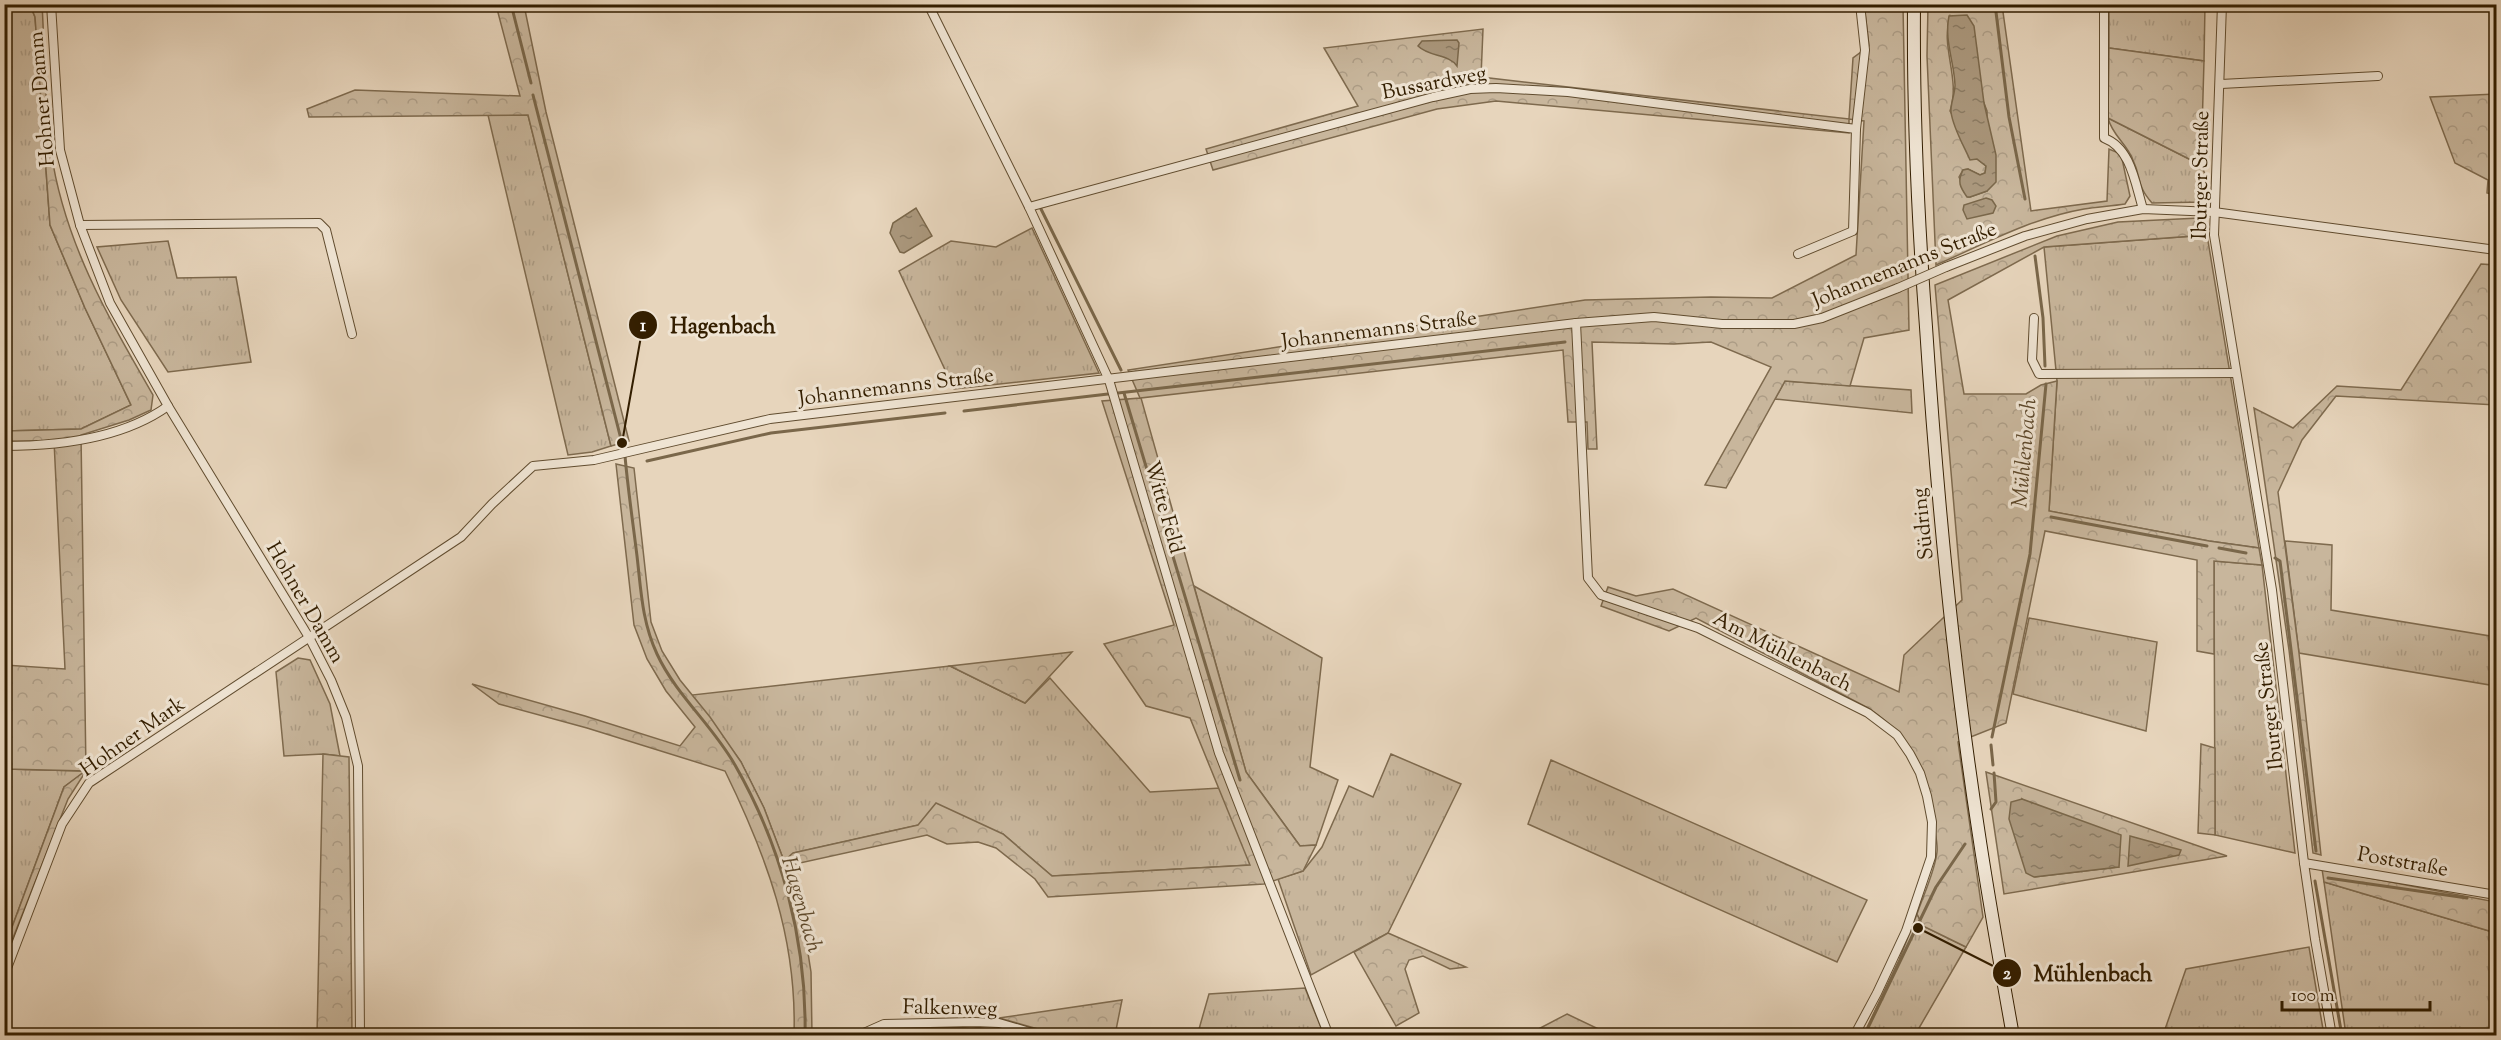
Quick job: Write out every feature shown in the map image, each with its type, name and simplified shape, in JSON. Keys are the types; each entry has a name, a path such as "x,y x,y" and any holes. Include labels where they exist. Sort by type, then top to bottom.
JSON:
{"main road":[{"name":"Südring","path":"1914,4 1913,70 1920,247 1934,454 1977,823 2013,1035"}],"street":[{"name":"Hohner Damm","path":"51,4 60,150 80,225 110,303 168,406 310,639 331,680 346,717 358,765 360,1035"},
{"name":"Witte Feld","path":"928,4 1029,207 1109,380 1219,753 1329,1035"},
{"path":"1798,254 1852,231 1856,129 1865,50 1860,4"},
{"path":"2104,4 2104,138 2114,141 2125,153 2143,209"},
{"name":"Iburger Straße","path":"2222,4 2214,235 2272,590 2304,862 2332,1035"},
{"name":"Iburger Straße","path":"2221,84 2378,76"},
{"name":"Bussardweg","path":"1029,207 1433,97 1470,89 1568,92 1856,129"},
{"name":"Johannemanns Straße","path":"310,639 461,537 533,466 594,460 770,419 1576,324 1654,317 1722,324 1794,324 1822,318 2025,236 2087,219 2143,209 2214,212 2496,250"},
{"path":"80,225 319,223 326,230 352,334"},
{"path":"2034,318 2032,360 2039,374 2236,373"},
{"name":"Am Mühlenbach","path":"1576,324 1588,578 1601,595 1637,605 1698,628 1868,713 1897,735 1920,773 1932,822 1931,857 1927,875 1877,993 1854,1035"},
{"path":"4,446 51,446 110,432 134,424 168,406"},
{"name":"Hohner Mark","path":"6,970 62,824 89,783 310,639"},
{"name":"Poststraße","path":"2304,862 2496,895"},
{"name":"Falkenweg","path":"857,1035 884,1024 974,1022 999,1023 1043,1035"}],"green space":[{"path":"42,4 51,151 66,217 104,308 153,395 151,410 129,420 81,435 86,771 68,799 5,958 5,938 8,938 64,787 85,771 5,769 5,665 65,669 54,441 5,441 5,431 81,429 131,405 85,308 50,225 35,17 30,5"},
{"path":"4,5 30,5 35,17 50,225 85,308 131,405 81,429 5,431"},
{"path":"496,5 524,5 546,112 629,441 611,446 528,115 309,117 307,109 355,90 520,96"},
{"path":"1864,5 1903,5 1909,330 1864,338 1850,386 1785,381 1726,488 1705,485 1771,367 1711,342 1674,344 1592,342 1597,449 1588,449 1587,422 1568,422 1563,350 1141,398 1246,772 1300,846 1316,845 1303,871 1264,884 1048,897 1035,879 996,848 978,842 947,844 927,835 786,866 804,928 811,972 812,1035 794,1035 794,999 785,932 766,867 725,771 587,728 499,704 472,684 680,746 695,727 666,691 647,659 634,625 616,464 634,468 651,622 662,651 680,680 710,717 741,762 764,808 784,861 793,853 918,825 936,803 1003,834 1052,876 1250,865 1190,718 1146,706 1104,644 1174,625 1102,401 1140,398 1128,370 1585,300 1772,298 1856,255 1864,121 1849,119 1853,58 1869,46"},
{"path":"1928,5 2002,5 2031,211 2107,201 2109,149 2121,154 2130,196 2125,204 2084,209 2046,219 1936,265 1927,56","holes":["1950,16 1987,111 1987,191 1968,197 1959,177 1963,170 1968,169 1980,175 1985,173 1986,166 1977,159 1950,111 1953,99 1947,40"]},
{"path":"2109,5 2205,5 2204,61 2109,48"},
{"path":"1483,29 1481,77 1849,119 1849,133 1496,101 1437,109 1213,170 1206,149 1358,106 1324,48"},
{"path":"2109,48 2204,61 2201,165 2108,118"},
{"path":"2496,94 2496,195 2487,193 2488,180 2455,163 2430,97"},
{"path":"488,115 528,115 611,446 592,452 568,455"},
{"path":"2108,118 2201,165 2205,174 2204,202 2152,203 2141,186 2130,154"},
{"path":"2199,218 2207,235 2044,247 1948,300 1964,394 2026,394 2041,385 2057,381 2049,511 2259,548 2262,565 2214,561 2214,654 2197,651 2197,560 2045,531 2006,723 1958,742 1983,917 1966,947 1923,926 1917,914 1936,859 1937,842 1932,806 1923,773 1917,759 1898,732 1870,709 1696,618 1669,631 1601,606 1608,587 1636,596 1673,589 1899,692 1904,655 1962,600 1935,285 2057,236 2118,222"},
{"path":"1032,228 1099,373 954,389 899,271 951,241 996,247"},
{"path":"2207,235 2259,548 2049,511 2057,381 2044,247"},
{"path":"168,241 177,278 236,277 251,362 168,372 121,300 97,247"},
{"path":"2481,264 2496,265 2496,405 2336,396 2302,440 2278,492 2299,653 2321,855 2313,853 2289,650 2254,408 2293,428 2337,386 2401,390"},
{"path":"1785,381 1911,390 1912,413 1775,399"},
{"path":"2285,541 2332,545 2331,610 2496,637 2496,686 2299,653"},
{"path":"2214,561 2262,565 2295,853 2215,835"},
{"path":"1194,586 1322,658 1310,767 1338,780 1316,845 1300,846 1246,772"},
{"path":"2029,618 2157,642 2146,731 2013,694"},
{"path":"1072,652 1025,703 950,666"},
{"path":"298,658 310,660 330,704 340,756 323,754 284,756 276,672"},
{"path":"950,666 1025,703 1050,678 1150,792 1221,788 1251,865 1052,876 1003,834 919,825 794,853 784,861 764,808 741,762 692,695"},
{"path":"2201,744 2215,748 2215,835 2198,833"},
{"path":"323,754 349,757 352,1035 317,1035"},
{"path":"1391,754 1461,784 1388,933 1311,975 1278,879 1303,871 1322,847 1349,786 1373,797"},
{"path":"1551,760 1867,900 1837,962 1528,824"},
{"path":"5,769 86,771 64,787 8,938 5,938"},
{"path":"1986,772 2227,856 2004,894","holes":["2022,799 2118,867 2035,877"]},
{"path":"2322,869 2496,902 2496,933 2324,882"},
{"path":"2324,882 2496,933 2496,1035 2346,1035"},
{"path":"1917,914 1923,926 1966,947 1915,1035 1863,1036 1899,960"},
{"path":"1388,933 1466,967 1450,969 1423,956 1409,960 1405,969 1419,1013 1396,1026 1354,952"},
{"path":"2309,947 2324,1035 2163,1035 2186,969"},
{"path":"1305,988 1324,1035 1197,1036 1209,994"},
{"path":"1122,1000 1115,1035 1059,1035 999,1018"},
{"path":"1567,1014 1611,1035 1527,1035"},
{"path":"916,1026 969,1026 1026,1035 874,1036 887,1031"}],"water":[{"path":"1967,15 1974,26 1984,103 1996,155 1996,182 1987,191 1970,197 1967,197 1960,184 1963,170 1968,169 1980,175 1985,173 1986,166 1977,159 1970,160 1952,118 1951,109 1955,85 1948,42 1949,16"},
{"path":"1457,40 1459,43 1457,66 1449,59 1418,46 1422,41"},
{"path":"1986,198 1992,200 1996,206 1993,213 1967,219 1963,210 1964,205"},
{"path":"916,208 932,236 904,253 900,252 890,233 893,223"},
{"path":"2022,799 2121,835 2119,867 2034,877 2026,873 2009,819 2011,802"},
{"path":"2130,836 2181,850 2179,855 2128,866"}],"waterway":[{"name":"Hagenbach","path":"511,4 531,83"},
{"name":"Mühlenbach","path":"1995,4 2009,117 2025,199"},
{"name":"Hagenbach","path":"533,95 622,443"},
{"path":"1041,209 1121,370"},
{"name":"Mühlenbach","path":"2035,256 2043,318 2045,366"},
{"path":"1118,393 1565,342"},
{"name":"Mühlenbach","path":"1992,737 2030,554 2046,384"},
{"path":"1124,393 1240,780"},
{"path":"964,411 1108,394"},
{"path":"647,461 771,433 945,413"},
{"name":"Hagenbach","path":"625,456 641,594 648,630 657,654 674,683 735,765 766,829 778,862 796,931 802,966 805,1036"},
{"path":"2051,517 2207,546"},
{"path":"2219,548 2246,553"},
{"path":"2275,558 2280,561 2316,851"},
{"name":"Mühlenbach","path":"1991,745 1993,765"},
{"name":"Mühlenbach","path":"1991,809 1996,802 1994,773"},
{"name":"Mühlenbach","path":"1864,1036 1936,887 1965,844"},
{"path":"2328,878 2467,898"},
{"path":"2315,881 2342,1036"},
{"path":"882,1036 929,1027 964,1028 1012,1036"}],"place":[{"name":"Hagenbach","path":"622,443"},
{"name":"Mühlenbach","path":"1918,928"}]}
